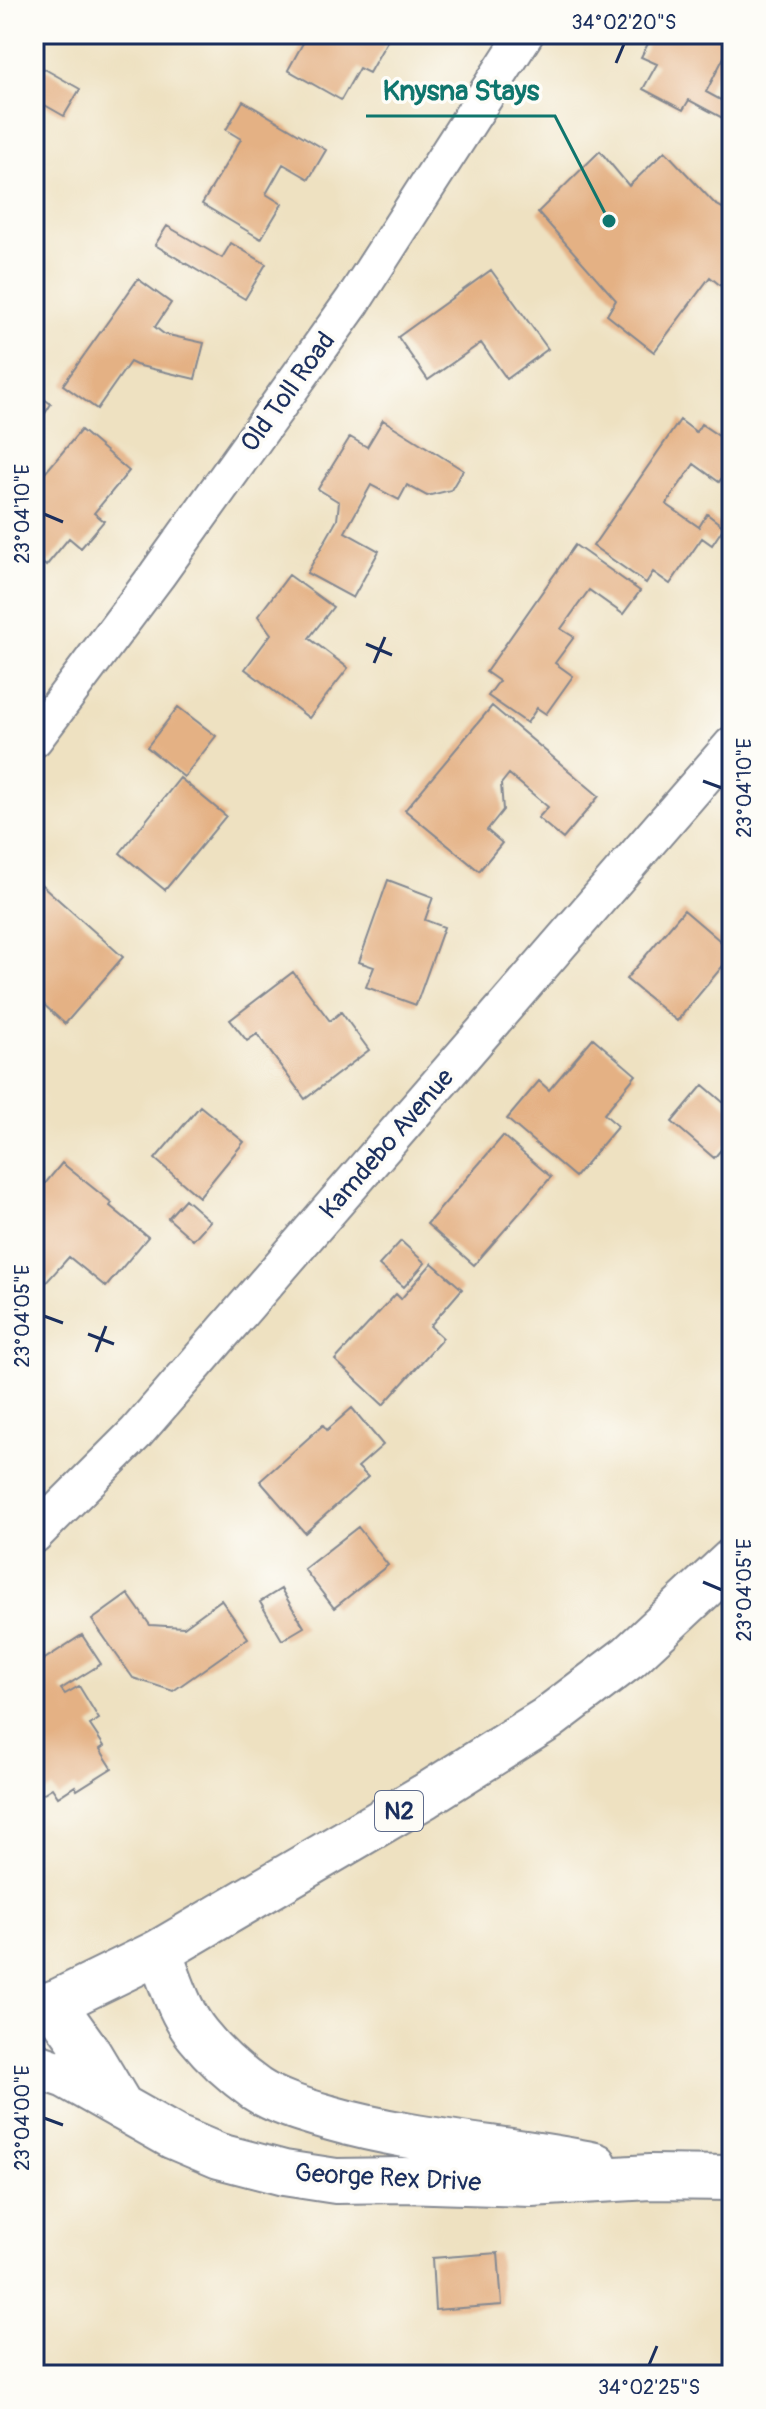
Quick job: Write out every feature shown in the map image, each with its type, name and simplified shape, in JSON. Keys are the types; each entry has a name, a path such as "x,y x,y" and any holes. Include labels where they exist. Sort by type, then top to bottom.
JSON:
{"main road":[{"name":"N2","path":"44,2008 159,1952 425,1796 547,1719 629,1657 732,1561"},
{"name":"George Rex Drive","path":"159,1952 179,2004 196,2033 223,2062 258,2090 305,2110 373,2130 433,2142 532,2152 650,2177"},
{"name":"George Rex Drive","path":"44,2008 88,2052 121,2107 174,2137 219,2156 284,2173 336,2181 531,2184 650,2177 732,2178"},
{"path":"34,2065 66,2076 121,2107"}],"street":[{"name":"Old Toll Road","path":"34,739 157,575 353,301 525,34"},
{"name":"Kamdebo Avenue","path":"34,1535 136,1433 732,745"}],"building":[{"path":"308,34 391,34 369,73 359,68 341,100 288,70"},
{"path":"653,34 732,34 732,58 724,57 706,92 732,106 732,123 689,100 683,110 643,89 657,64 641,57"},
{"path":"34,63 80,89 64,116 43,104 34,120"},
{"path":"243,101 326,150 309,179 283,164 266,194 282,204 261,239 202,204 241,139 226,130"},
{"path":"600,151 629,186 665,151 715,204 726,210 732,201 732,267 721,286 710,277 654,352 607,315 616,300 538,212"},
{"path":"167,226 222,258 231,243 266,264 245,299 155,245"},
{"path":"491,270 548,349 507,379 481,343 428,380 398,337"},
{"path":"138,279 171,303 155,327 164,334 204,343 195,379 130,362 97,409 63,385"},
{"path":"34,392 51,404 40,421 34,417"},
{"path":"383,420 463,470 451,490 427,496 407,485 399,500 371,485 345,532 379,551 353,598 307,573 337,520 339,502 318,489 350,437 367,447"},
{"path":"680,420 696,432 701,424 732,445 732,463 719,482 694,464 666,504 699,527 707,514 724,527 712,545 702,538 670,584 653,572 646,583 593,546"},
{"path":"81,430 129,471 94,513 104,521 81,548 69,538 46,566 34,556 34,486"},
{"path":"575,545 640,591 623,614 589,590 561,629 574,637 555,663 573,676 546,714 537,708 527,723 488,696 499,681 486,672"},
{"path":"289,575 333,607 309,638 348,668 309,718 245,669 271,634 258,616"},
{"path":"492,706 599,796 563,839 538,818 548,807 509,774 501,784 503,810 487,830 502,843 479,871 405,810"},
{"path":"178,707 216,736 184,777 147,747"},
{"path":"180,778 226,816 165,890 120,853"},
{"path":"34,878 123,957 65,1024 40,1001 34,1009"},
{"path":"388,880 433,897 425,920 444,927 416,1005 366,987 374,967 359,962"},
{"path":"684,910 732,951 732,955 677,1021 626,979"},
{"path":"293,972 330,1021 341,1012 369,1050 305,1099 257,1034 247,1041 230,1020"},
{"path":"593,1038 636,1075 604,1114 618,1126 575,1177 507,1119 539,1081 549,1090"},
{"path":"703,1085 732,1110 732,1137 714,1158 672,1122"},
{"path":"200,1106 244,1142 199,1197 155,1159"},
{"path":"503,1136 551,1177 474,1265 427,1224"},
{"path":"62,1163 148,1237 106,1287 69,1257 34,1296 34,1197"},
{"path":"185,1199 210,1221 193,1240 168,1218"},
{"path":"401,1241 425,1263 404,1287 379,1265"},
{"path":"432,1263 462,1289 430,1326 443,1338 383,1405 335,1360 396,1294 401,1299"},
{"path":"352,1408 383,1445 358,1467 368,1477 305,1533 260,1481 323,1425 327,1430"},
{"path":"358,1527 388,1565 334,1608 304,1569"},
{"path":"281,1589 304,1627 282,1640 260,1602"},
{"path":"128,1594 150,1625 184,1627 221,1600 248,1638 173,1691 133,1678 92,1620"},
{"path":"82,1635 101,1664 61,1689 65,1694 79,1686 99,1719 90,1725 104,1746 100,1749 112,1768 77,1790 75,1786 58,1797 52,1788 34,1799 34,1663"},
{"path":"498,2253 502,2305 435,2310 432,2258"}],"place":[{"name":"Knysna Stays","path":"609,221"}]}
